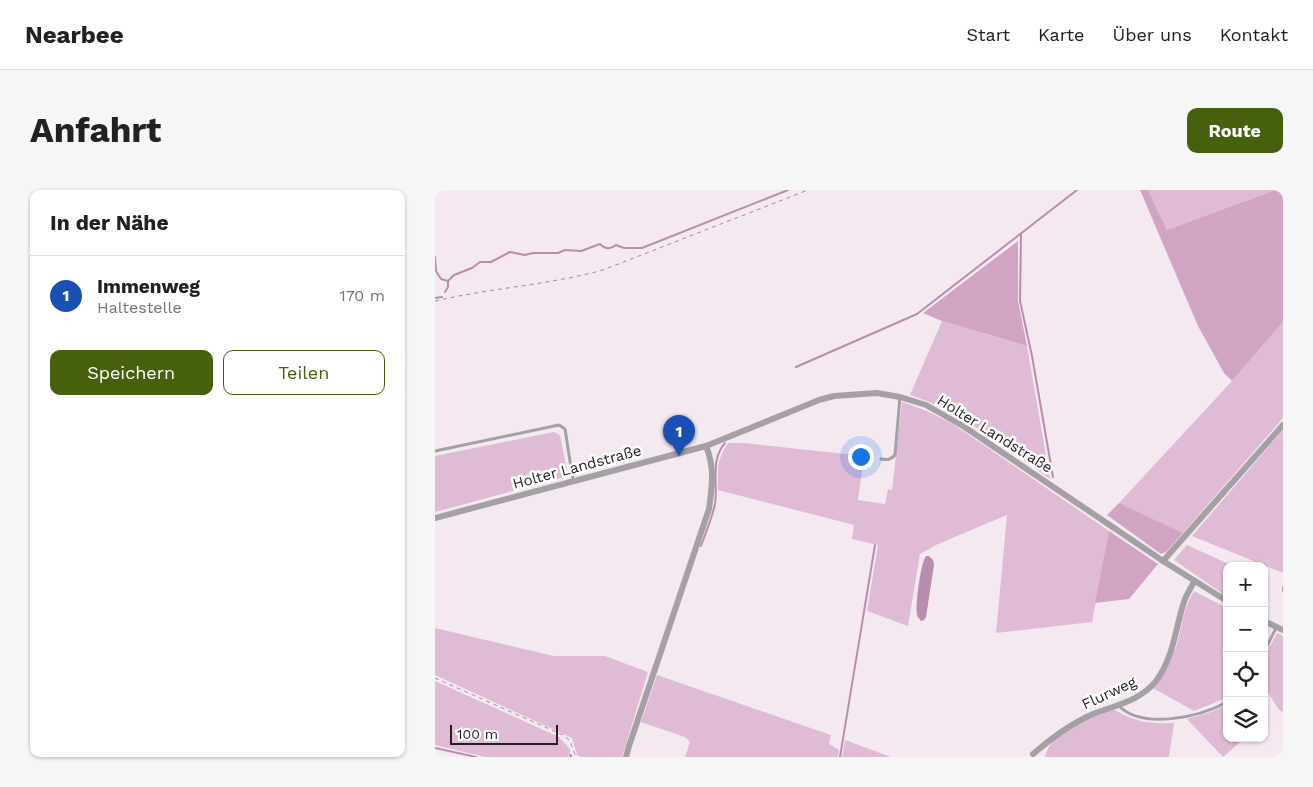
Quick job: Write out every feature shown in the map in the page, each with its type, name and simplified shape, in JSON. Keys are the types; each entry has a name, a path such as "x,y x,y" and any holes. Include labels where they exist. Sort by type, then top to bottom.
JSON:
{"street":[{"name":"Holter Landstraße","path":"435,518 706,446 819,400 834,396 877,393 900,397 926,405 963,426 1163,562 1223,599"},
{"path":"1163,562 1283,425"},
{"path":"627,757 629,746 709,509 712,460 706,446"},
{"name":"Flurweg","path":"1033,754 1070,725 1093,714 1132,700 1145,692 1159,675 1171,653 1184,601 1194,582"},
{"path":"1268,623 1280,628"}],"lane":[{"path":"881,458 888,460 895,455 900,397"},
{"path":"435,451 559,425 565,429 573,481"},
{"path":"1268,646 1280,628"},
{"path":"1118,705 1125,712 1137,717 1155,719 1179,718 1209,710 1223,704"}],"path":[{"path":"435,301 579,276 603,270 808,190"},
{"path":"435,678 565,736 570,741 576,757"}],"shaded area":[{"path":"1140,190 1148,190 1167,230 1275,190 1283,190 1283,322 1232,381 1224,373 1198,326"},
{"path":"1148,190 1275,190 1167,230"},
{"path":"1018,241 1018,301 1027,346 942,321 923,313"},
{"path":"942,321 1027,346 1050,479 966,421 929,402 910,395"},
{"path":"1283,322 1283,418 1183,533 1119,503 1232,381"},
{"path":"902,402 927,411 953,424 1109,531 1092,622 996,633 1007,515 938,544 920,554 908,626 867,611 878,545 852,539 854,525 718,490 719,465 724,449 728,443 744,443 864,456 858,500 885,504 888,489 892,490"},
{"path":"1283,430 1283,573 1268,567 1268,562 1256,562 1192,536"},
{"path":"554,432 560,435 568,476 435,512 435,456"},
{"path":"1119,503 1183,533 1166,552 1161,554 1107,515"},
{"path":"1109,531 1158,564 1129,599 1095,603"},
{"path":"1187,545 1224,562 1223,594 1174,560"},
{"path":"926,556 933,560 934,565 926,617 921,621 917,615 917,602 920,575"},
{"path":"1194,591 1223,606 1223,699 1194,711 1153,688 1174,653 1190,598"},
{"path":"435,628 554,656 605,656 648,672 622,757 581,757 577,755 572,738 435,675"},
{"path":"1277,633 1283,636 1283,712 1279,710 1268,692 1268,650"},
{"path":"657,675 831,735 829,744 839,750 838,757 685,757 690,742 685,737 641,722"},
{"path":"435,681 559,737 570,749 570,757 485,757 435,745"},
{"path":"1223,707 1223,742 1240,742 1223,757 1187,719"},
{"path":"1113,709 1128,717 1142,721 1174,723 1169,757 1045,757 1055,740 1063,733 1083,721"},
{"path":"845,740 891,757 842,757"}],"waterway":[{"path":"448,281 454,275 472,268 480,262 491,262 510,252 525,255 533,253 558,253 565,250 581,251 600,244 608,248 616,245 624,248 642,248 788,190"},
{"path":"796,367 917,314 1077,190"},
{"path":"1021,235 1020,301 1032,356 1053,477"},
{"path":"435,257 436,271 441,279 448,281"},
{"path":"445,292 448,287 448,281"},
{"path":"435,298 442,297"},
{"path":"701,546 715,504 716,464 720,450 725,443"},
{"path":"840,757 875,545"},
{"path":"435,748 476,757"}],"place":[{"name":"Immenweg","path":"679,456"}]}
